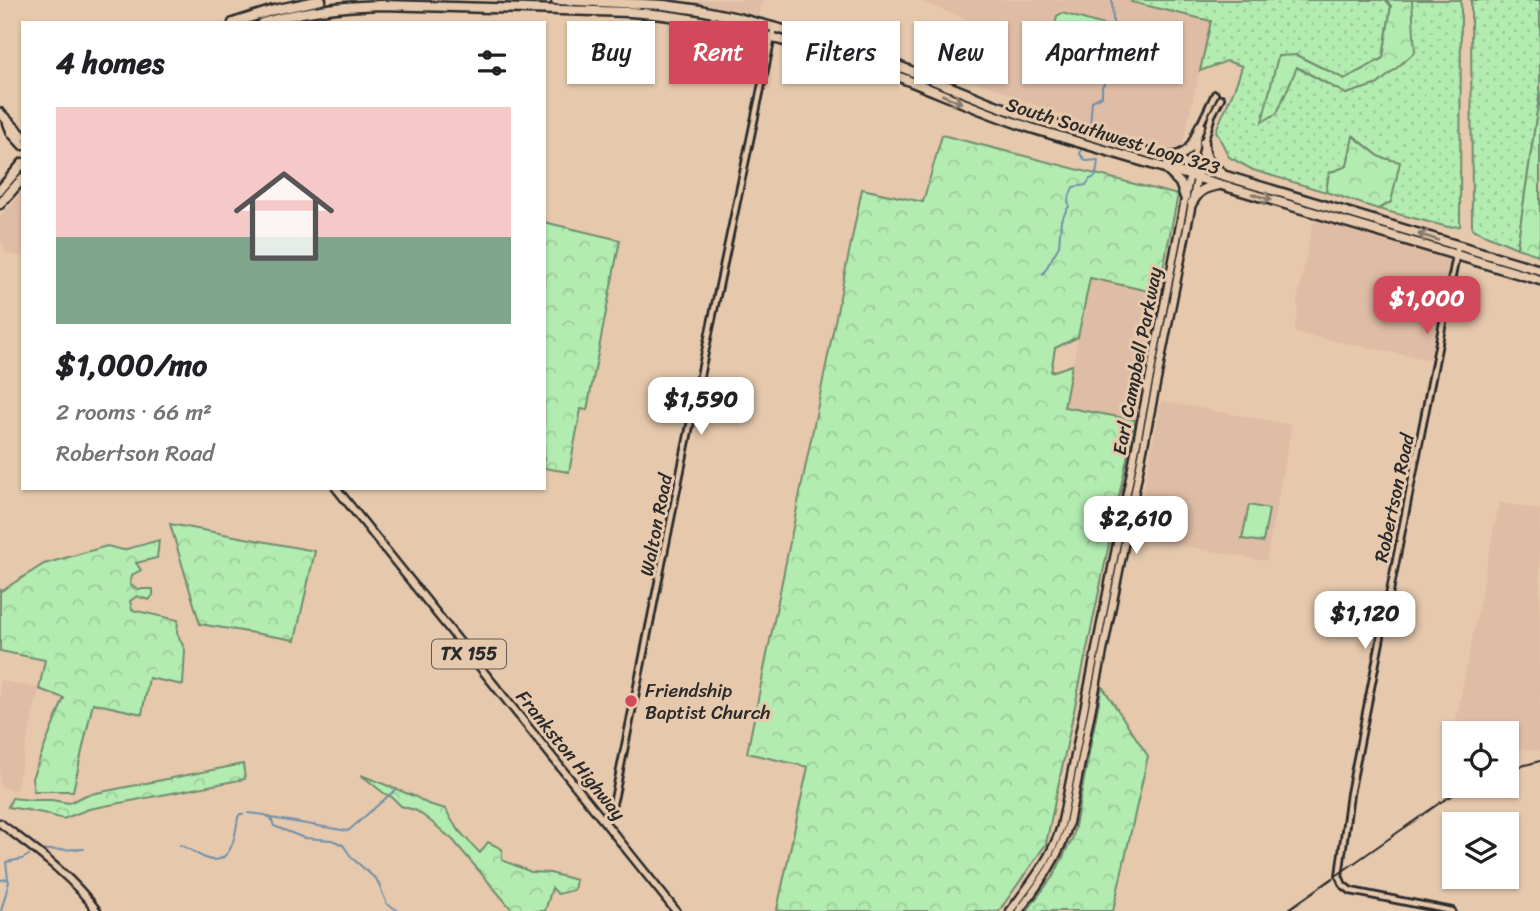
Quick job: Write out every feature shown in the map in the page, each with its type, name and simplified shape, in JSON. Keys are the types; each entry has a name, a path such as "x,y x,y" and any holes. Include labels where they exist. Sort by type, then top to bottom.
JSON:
{"highway":[{"path":"239,21 321,0"},
{"name":"South Southwest Loop 323","path":"556,0 676,6 774,27 871,55 990,103 1050,123 1230,177 1540,280"},
{"name":"South Southwest Loop 323","path":"269,21 347,6 432,3 641,13 713,23 772,37 876,68 1031,128 1219,185 1457,251 1540,270"},
{"path":"262,21 263,13"},
{"path":"0,113 21,134"},
{"path":"8,120 21,128"},
{"path":"8,120 12,133 21,143"},
{"path":"1031,128 1046,127 1050,123"},
{"path":"1163,157 1176,156 1186,151 1200,126"},
{"path":"1204,142 1209,162 1230,177"},
{"path":"0,190 21,165"},
{"path":"1163,167 1180,183 1189,200 1202,190 1219,185"},
{"path":"0,204 21,180"},
{"path":"10,192 17,191 21,186"}],"main road":[{"name":"Earl Campbell Parkway","path":"1019,911 1053,864 1063,843 1195,166"},
{"name":"Frankston Highway","path":"338,490 676,911"},
{"path":"0,823 60,869 97,911"},
{"name":"Earl Campbell Parkway","path":"1010,911 1048,858 1064,827"}],"street":[{"name":"Walton Road","path":"602,819 611,811 615,795 774,27"},
{"name":"Earl Campbell Parkway","path":"1195,166 1200,126 1214,94"},
{"name":"Earl Campbell Parkway","path":"1195,166 1212,115 1221,98"},
{"name":"Robertson Road","path":"1452,911 1354,892 1344,887 1339,874 1350,794 1457,251"}],"shaded area":[{"path":"699,0 763,0 759,17 698,3"},
{"path":"918,0 1131,0 1131,3 1211,21 1182,148 1177,152 1104,130 981,84 1008,84 1008,21 970,21"},
{"path":"21,193 21,257 5,253 0,234 0,217"},
{"path":"1317,218 1448,259 1450,263 1431,360 1295,333 1297,300 1311,233"},
{"path":"1090,278 1160,293 1135,420 1064,407"},
{"path":"1161,401 1292,425 1266,561 1135,537"},
{"path":"1499,502 1540,510 1540,750 1519,748 1519,721 1456,721"},
{"path":"0,680 39,689 16,790 0,787"}],"green space":[{"path":"1131,0 1386,0 1391,6 1383,58 1345,79 1296,55 1277,112 1296,67 1346,94 1378,84 1412,10 1412,0 1461,0 1460,226 1448,227 1378,209 1391,202 1380,157 1354,136 1347,166 1329,173 1326,192 1253,170 1229,157 1216,131 1242,66 1227,61 1200,71 1211,21"},
{"path":"1386,0 1412,0 1415,52 1378,84 1346,94 1297,67 1277,113 1262,122 1278,56 1296,55 1345,79 1383,58 1391,6"},
{"path":"1471,0 1540,0 1540,91 1517,248 1472,229"},
{"path":"1062,13 1090,21 1056,21 1057,16"},
{"path":"1540,91 1540,237 1538,255 1517,248"},
{"path":"942,135 1178,195 1158,293 1090,278 1078,337 1055,348 1051,372 1072,365 1064,407 1135,420 1046,844 999,911 777,910 808,767 747,753 862,189 923,202"},
{"path":"1353,136 1380,157 1400,162 1391,202 1378,209 1326,192 1329,173 1347,166"},
{"path":"546,222 620,240 587,410 581,409 569,472 546,468"},
{"path":"1249,505 1269,509 1263,542 1242,539"},
{"path":"170,524 315,551 295,640 200,624"},
{"path":"159,540 157,558 136,563 141,570 132,575 130,585 138,589 153,589 153,595 149,600 137,596 130,601 132,610 178,620 177,633 185,650 183,685 149,678 142,714 93,703 73,791 34,791 32,778 64,698 39,689 45,660 0,651 0,590 44,564 107,546 123,550"},
{"path":"1102,686 1148,756 1113,911 1027,911 1054,875 1073,837"},
{"path":"243,764 245,779 89,809 63,819 8,807 12,798 69,803 86,795"},
{"path":"361,775 446,809 456,827 480,853 488,842 502,849 502,860 531,872 550,873 576,880 574,890 558,894 552,888 545,911 513,911 453,840 417,811 401,806"}],"waterway":[{"path":"1090,127 1092,101 1102,96 1102,87 1107,78 1109,52 1114,44 1112,0"},
{"path":"1043,274 1059,246 1061,220 1069,206 1068,200 1073,187 1086,185 1096,175 1098,160 1086,161 1080,154 1081,150"},
{"path":"248,813 348,831 394,791"},
{"path":"180,845 205,858 221,859 230,848 238,817 243,814"},
{"path":"271,818 274,826 304,838 332,840 343,845 352,858 377,880 387,904 399,911"},
{"path":"46,850 84,849"},
{"path":"0,880 8,879 6,862 29,855"},
{"path":"1,911 8,879"}],"railway":[{"path":"1519,767 1540,761"},
{"path":"1286,911 1448,798"}],"place":[{"name":"Friendship Baptist Church","path":"631,701"}]}
